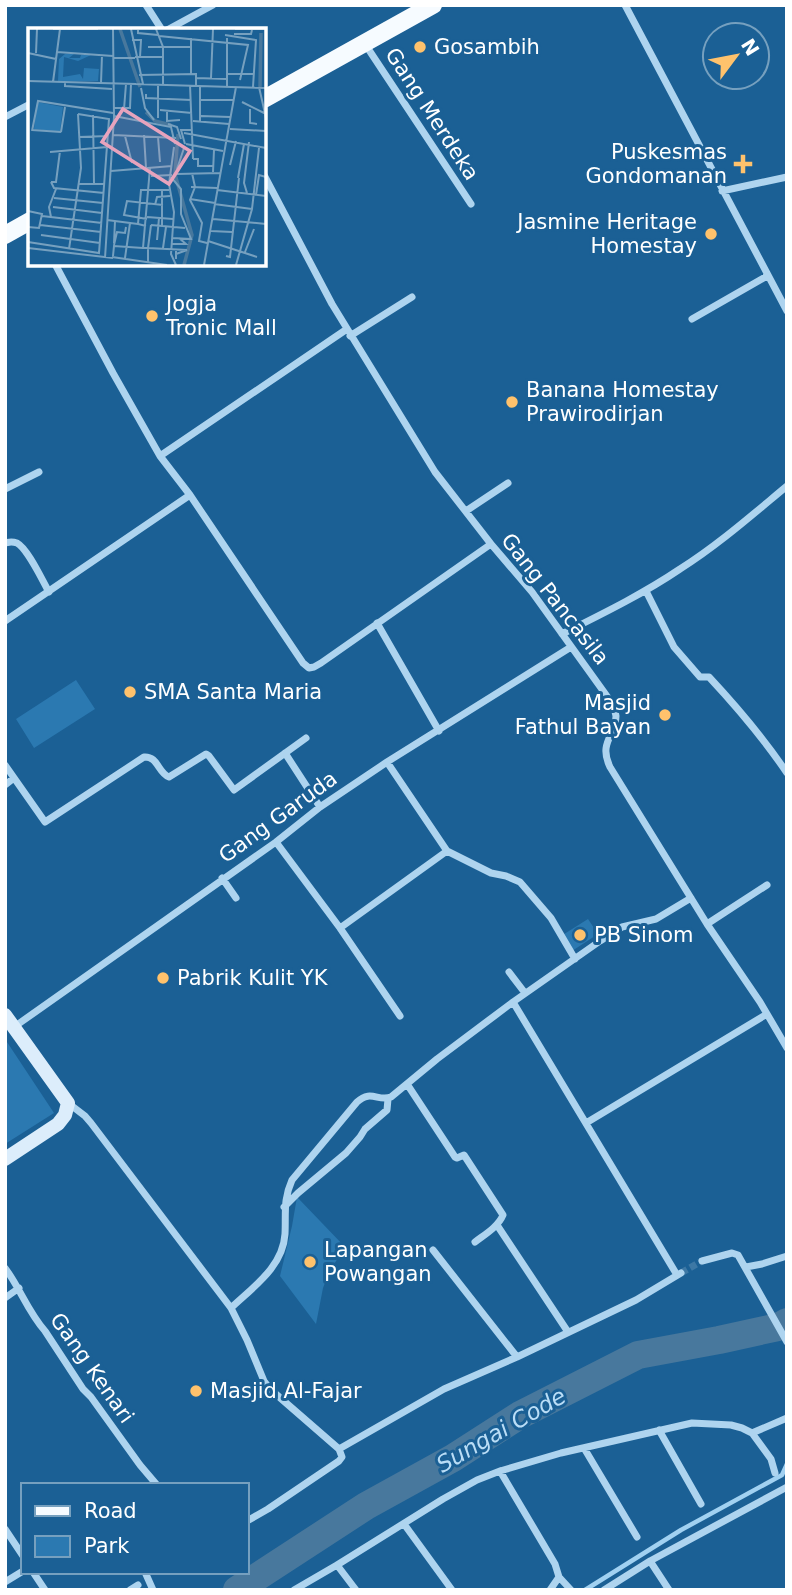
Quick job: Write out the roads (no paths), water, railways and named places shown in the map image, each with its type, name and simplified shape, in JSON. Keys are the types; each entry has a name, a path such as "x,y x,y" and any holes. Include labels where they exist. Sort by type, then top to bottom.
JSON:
{"main road":[{"path":"266,98 433,5"},
{"path":"5,235 28,222"}],"street":[{"path":"146,5 163,28"},
{"path":"168,28 213,5"},
{"path":"625,5 787,311"},
{"name":"Gang Merdeka","path":"365,43 471,204"},
{"path":"5,117 28,105"},
{"path":"722,191 787,177"},
{"name":"Gang Pancasila","path":"266,180 331,304 435,472 522,579 609,699 616,719 606,750 608,762 787,1048"},
{"path":"56,266 160,456 190,495 306,667 314,667 491,544"},
{"path":"692,319 767,276"},
{"path":"160,456 349,332 412,297"},
{"path":"5,489 39,472"},
{"path":"466,511 508,483"},
{"path":"562,634 646,591 710,548 787,486"},
{"path":"5,621 190,495"},
{"path":"5,543 9,541 19,545 49,592"},
{"path":"646,591 674,647 700,677 709,677 768,745 787,773"},
{"path":"377,623 439,731"},
{"name":"Gang Garuda","path":"9,1021 276,842 320,807 387,762 570,647"},
{"path":"5,765 45,822 144,757 153,759 163,775 169,777 205,754 234,790 306,738"},
{"path":"285,753 320,807"},
{"path":"387,762 447,851 492,873 520,882 551,918 575,959"},
{"path":"5,785 14,778"},
{"path":"276,842 340,928 400,1016"},
{"path":"340,928 447,851"},
{"path":"222,878 236,898"},
{"path":"707,924 767,886"},
{"path":"284,1208 356,1143 365,1129 387,1110 388,1099 437,1059 525,993 622,927 651,921 691,898"},
{"path":"509,972 525,993"},
{"path":"339,1449 443,1389 636,1300 679,1274 513,1002"},
{"path":"586,1123 767,1014"},
{"path":"9,1021 68,1103 91,1123 231,1308 270,1389 339,1449 342,1457 340,1461 248,1520"},
{"path":"407,1084 455,1157 464,1155 503,1215 497,1224 475,1242"},
{"path":"231,1308 269,1273 278,1258 285,1235 286,1195 292,1180 357,1102 369,1095 388,1099"},
{"path":"5,1159 58,1124 65,1115 68,1103"},
{"path":"497,1224 568,1332"},
{"path":"433,1250 517,1357"},
{"path":"702,1261 735,1253 738,1255 787,1342"},
{"path":"746,1267 787,1256"},
{"name":"Gang Kenari","path":"5,1268 83,1389 156,1483"},
{"path":"5,1298 19,1288"},
{"path":"752,1433 787,1418"},
{"path":"294,1590 477,1480 584,1448 692,1423 731,1425 752,1433 771,1459 775,1473"},
{"path":"659,1430 701,1504"},
{"path":"584,1448 637,1537"},
{"path":"500,1471 555,1564 559,1577 571,1590"},
{"path":"604,1590 650,1561 787,1487"},
{"path":"404,1524 452,1590"},
{"path":"5,1529 21,1553"},
{"path":"650,1561 669,1590"},
{"path":"337,1564 356,1590"},
{"path":"5,1582 21,1572"},
{"path":"34,1574 45,1590"},
{"path":"146,1574 153,1590"},
{"path":"550,1590 559,1577"},
{"path":"130,1590 138,1585"}],"waterway":[{"name":"Sungai Code","path":"237,1590 366,1506 453,1458 520,1415 638,1355 778,1327 787,1322"},
{"path":"585,1590 681,1530 782,1475 787,1464"}],"tunnel":[{"path":"681,1273 702,1261"}],"place":[{"name":"Gosambih","path":"420,47"},
{"name":"Puskesmas Gondomanan","path":"743,164"},
{"name":"Jasmine Heritage Homestay","path":"711,234"},
{"name":"Jogja Tronic Mall","path":"152,316"},
{"name":"Banana Homestay Prawirodirjan","path":"512,402"},
{"name":"SMA Santa Maria","path":"130,692"},
{"name":"Masjid Fathul Bayan","path":"665,715"},
{"name":"PB Sinom","path":"580,935"},
{"name":"Pabrik Kulit YK","path":"163,978"},
{"name":"Lapangan Powangan","path":"310,1262"},
{"name":"Masjid Al-Fajar","path":"196,1391"}]}
